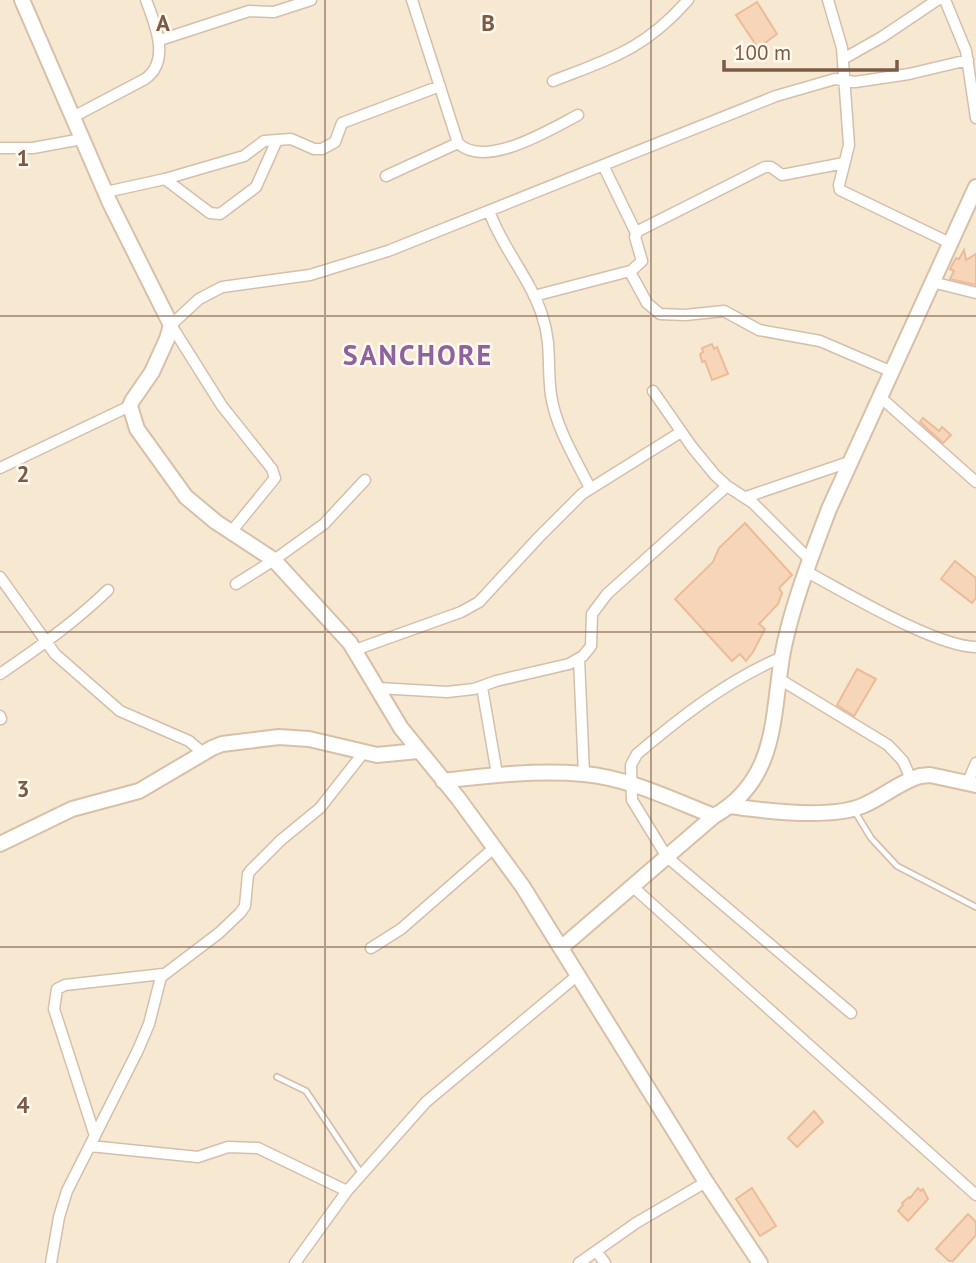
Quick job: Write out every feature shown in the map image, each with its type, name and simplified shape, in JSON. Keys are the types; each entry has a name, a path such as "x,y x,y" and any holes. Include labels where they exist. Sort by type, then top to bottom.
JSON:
{"street":[{"path":"22,0 106,192 171,325 222,406 272,469 275,478 231,532"},
{"path":"73,117 149,77 156,67 160,40 146,0"},
{"path":"160,40 249,11 274,12 311,0"},
{"path":"412,0 458,142 466,149 479,152 504,148 527,141 578,115"},
{"path":"553,81 626,53 664,26 688,0"},
{"path":"828,0 843,59 849,140 840,190 950,243"},
{"path":"843,59 937,0"},
{"path":"945,0 968,60 976,117"},
{"path":"0,468 130,406 156,363 171,325 199,299 222,287 310,275 346,265 489,211 755,103 828,80 843,79 855,82 909,74 968,60"},
{"path":"106,192 165,179 244,156 260,143 295,140 314,149 322,149 335,142 342,123 440,86"},
{"path":"0,148 33,148 82,139"},
{"path":"165,179 210,213 220,214 253,191 274,152 277,140"},
{"path":"386,176 458,142"},
{"path":"636,233 765,167 771,167 782,175 844,163"},
{"path":"534,296 630,271 640,263 642,259 636,233 603,165"},
{"path":"562,947 714,816 730,806 755,777 767,753 781,680 782,657 808,566 849,462 976,187"},
{"path":"489,211 495,229 534,296 548,335 551,396 558,423 590,488"},
{"path":"630,271 641,295 653,310 660,314 685,315 724,311 759,330 811,338 890,371"},
{"path":"932,282 976,293"},
{"path":"653,391 715,475 746,497 808,566 930,635 976,647"},
{"path":"879,396 976,482"},
{"path":"130,406 137,429 186,497 231,532 274,560 355,650 401,728 495,847 562,947 706,1182 760,1263"},
{"path":"355,650 461,612 479,602 538,538 590,488 681,432"},
{"path":"746,497 849,462"},
{"path":"236,584 324,524 365,480"},
{"path":"378,688 447,692 468,690 564,666 579,659 592,646 592,614 607,594 727,486"},
{"path":"0,577 55,654 120,711 189,741 203,753"},
{"path":"0,674 46,643 108,590"},
{"path":"782,657 759,667 710,696 637,754 631,765 630,784 634,803 667,857 851,1013"},
{"path":"579,659 584,774"},
{"path":"781,680 888,745 903,761 911,779"},
{"path":"482,687 497,774"},
{"path":"0,844 72,809 139,791 222,744 279,737 309,739 382,755 418,751"},
{"path":"95,1136 54,1009 57,989 65,985 163,974 219,933 245,906 248,874 251,870 281,840 320,808 364,752"},
{"path":"730,806 806,813 853,809 872,802 911,779 930,775 971,784 976,764"},
{"path":"443,781 497,774 584,774 630,784 714,816"},
{"path":"371,948 401,929 495,847"},
{"path":"634,887 976,1195"},
{"path":"51,1263 62,1204 144,1037 163,974"},
{"path":"295,1263 347,1191 432,1096 579,974"},
{"path":"90,1146 198,1157 228,1147 258,1148 347,1191"},
{"path":"579,1263 636,1223 706,1182"},
{"path":"596,1251 605,1263"}],"lane":[{"path":"853,809 871,838 897,866 976,907"},
{"path":"277,1077 306,1091 361,1174"}],"shaded area":[{"path":"0,0 976,0 976,1263 0,1263"}],"building":[{"path":"757,2 777,34 758,48 736,15"},
{"path":"964,250 966,260 976,254 976,285 950,279 954,271 950,269"},
{"path":"712,344 714,349 717,347 728,374 712,380 700,354 703,352 702,348"},
{"path":"923,418 939,431 942,427 951,435 943,443 920,422"},
{"path":"745,523 792,575 779,588 782,593 778,604 759,624 765,629 753,652 746,661 740,654 732,661 675,599 713,562 719,548"},
{"path":"955,561 976,578 976,598 972,603 941,579"},
{"path":"857,669 876,679 854,716 837,705"},
{"path":"814,1111 823,1122 797,1147 788,1138"},
{"path":"752,1188 776,1226 760,1236 736,1199"},
{"path":"918,1188 921,1191 923,1189 928,1199 908,1221 898,1211 902,1203"},
{"path":"968,1214 976,1222 976,1235 953,1261 949,1261 936,1249"}],"district":[{"name":"SANCHORE","path":"418,355"}]}
